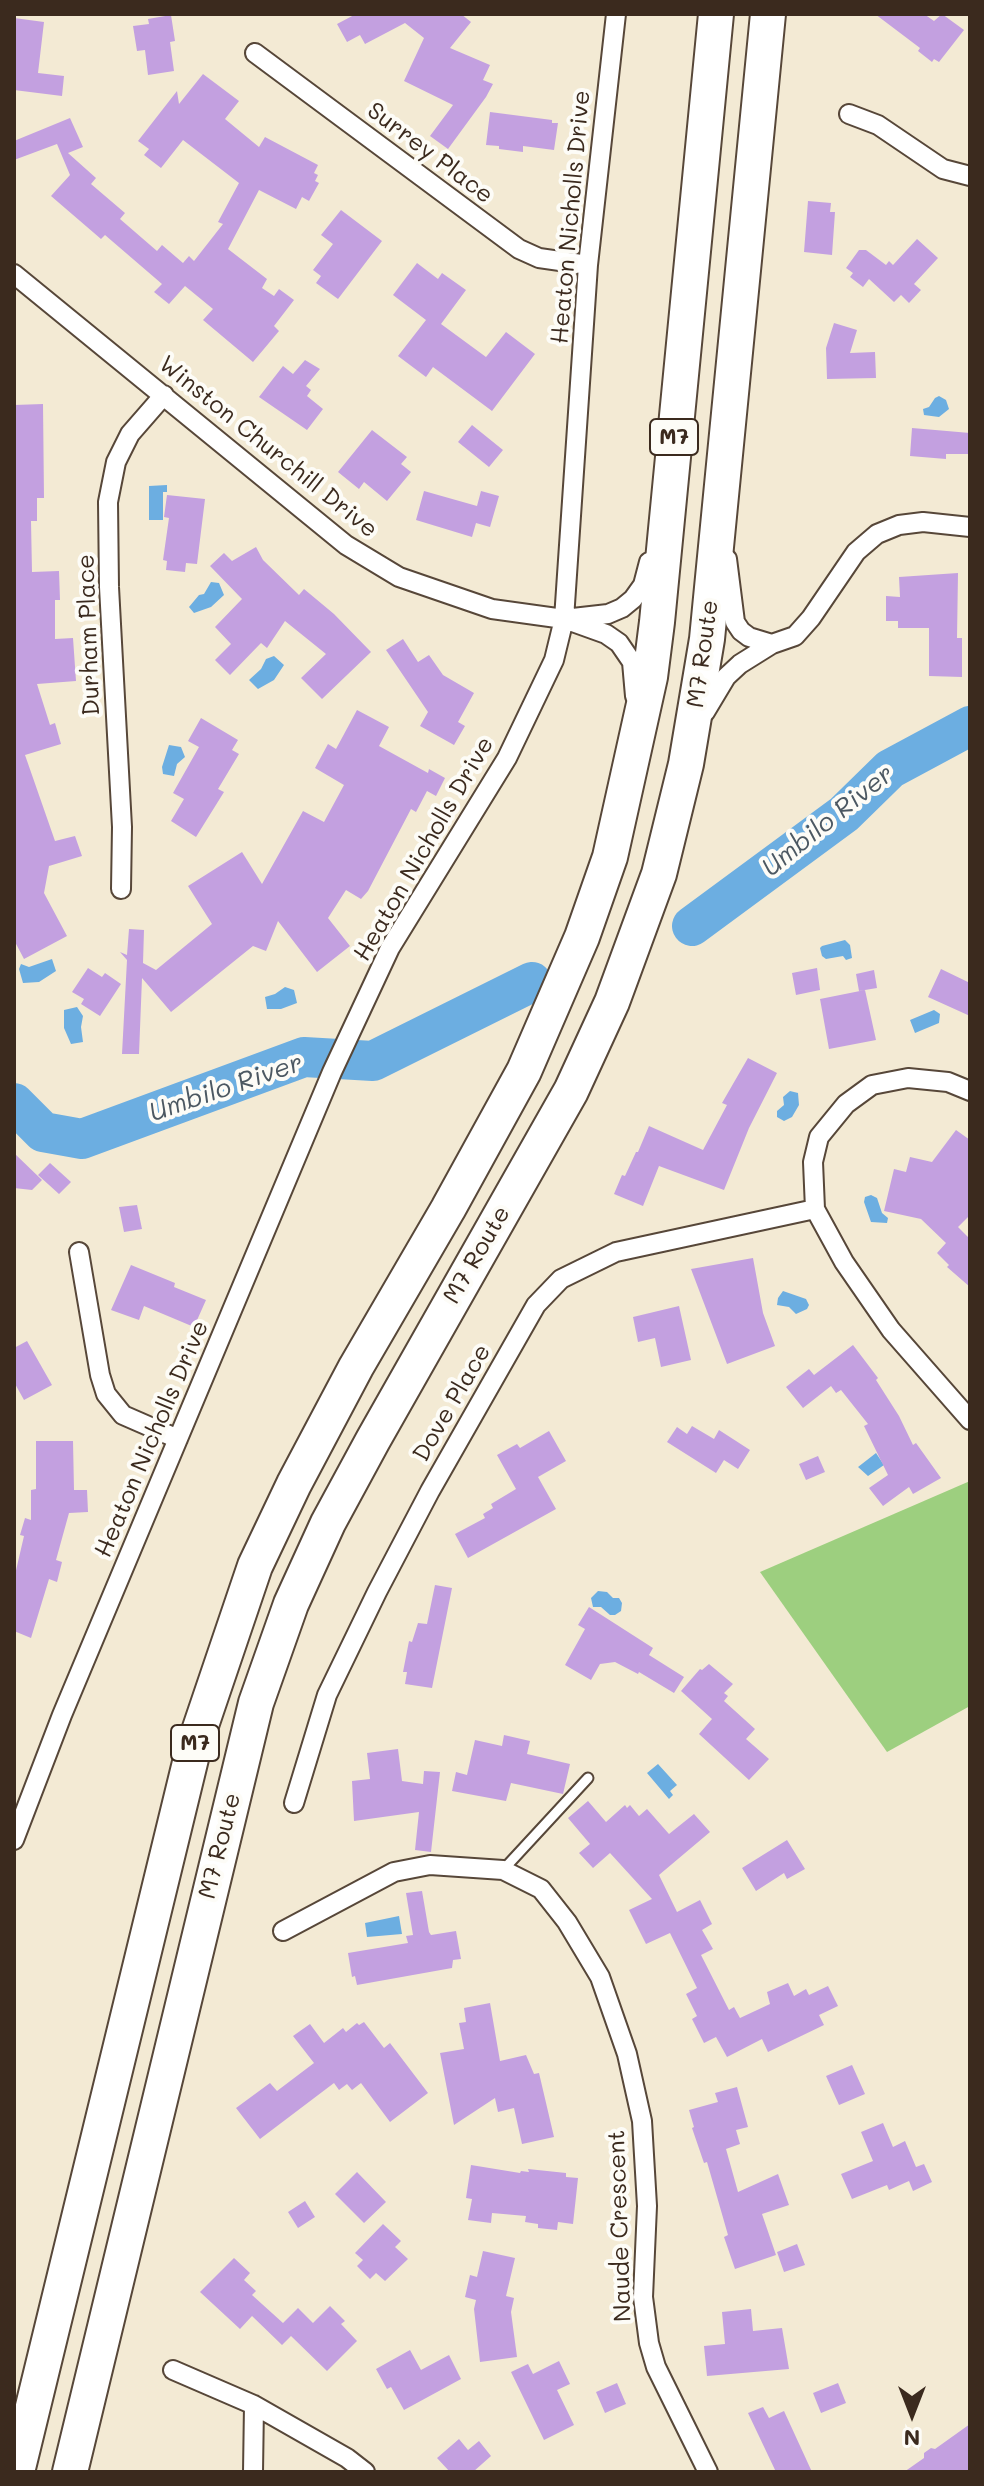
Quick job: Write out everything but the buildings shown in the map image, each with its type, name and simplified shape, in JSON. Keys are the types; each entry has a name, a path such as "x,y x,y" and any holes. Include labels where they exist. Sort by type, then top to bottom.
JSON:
{"highway":[{"name":"M7 Route","path":"17,2472 194,1746 255,1566 356,1367 524,1071 582,937 610,857 650,677 716,14"},
{"name":"M7 Route","path":"70,2472 252,1718 291,1604 358,1467 571,1091 612,1002 659,874 691,740 707,639 768,14"}],"street":[{"name":"Heaton Nicholls Drive","path":"14,1840 62,1715 332,1072 390,948 507,758 554,660 564,619 588,265 616,14"},
{"name":"Surrey Place","path":"255,53 519,249 539,258 588,265"},
{"path":"849,114 878,125 943,169 970,176"},
{"name":"Winston Churchill Drive","path":"14,274 346,545 399,577 492,609 564,619"},
{"name":"Durham Place","path":"121,889 122,827 108,502 116,462 130,434 164,395"},
{"path":"564,619 608,614 633,599 643,585 669,494"},
{"path":"721,501 735,622 749,637 772,644"},
{"path":"691,740 714,693 726,677 772,644 795,636 856,552 877,534 899,525 923,522 970,527"},
{"path":"564,619 606,634 626,651 632,662 638,735"},
{"path":"970,1091 948,1082 908,1078 872,1085 846,1104 819,1137 813,1162 815,1209 844,1262 891,1330 970,1420"},
{"name":"Dove Place","path":"294,1803 327,1695 377,1592 430,1491 536,1305 561,1279 616,1252 815,1209"},
{"path":"79,1252 106,1394 123,1415 178,1439"},
{"name":"Naude Crescent","path":"283,1931 394,1872 430,1865 503,1870 541,1889 567,1922 600,1977 627,2054 642,2121 647,2206 643,2297 649,2343 662,2379 708,2472"},
{"path":"173,2370 254,2405 347,2458 365,2472"},
{"path":"253,2472 254,2405"}],"lane":[{"path":"503,1870 588,1778"}],"green space":[{"path":"970,1481 970,1706 887,1752 760,1572"}],"water":[{"path":"939,396 946,400 949,409 939,417 924,415 923,409"},
{"path":"167,485 167,492 163,492 163,520 149,520 149,486"},
{"path":"211,582 219,583 224,595 211,607 194,613 189,607 199,595 204,594"},
{"path":"274,656 284,665 274,680 258,689 249,680 261,669 266,659"},
{"path":"169,745 181,747 185,757 177,764 174,776 163,774"},
{"path":"845,940 850,945 852,958 826,959 822,956 822,946"},
{"path":"52,959 56,971 39,982 23,983 19,969 21,964 29,967"},
{"path":"285,987 294,990 297,1003 281,1009 267,1009 265,997"},
{"path":"77,1007 83,1016 83,1042 71,1044 64,1028 64,1010"},
{"path":"934,1010 940,1014 939,1023 915,1033 910,1020"},
{"path":"790,1091 798,1093 799,1105 792,1117 784,1121 777,1117 777,1111 784,1105 783,1097"},
{"path":"871,1195 877,1198 882,1213 888,1218 887,1223 871,1222 864,1202 865,1197"},
{"path":"783,1291 806,1299 807,1309 796,1314 789,1307 777,1305"},
{"path":"876,1453 884,1465 868,1476 858,1467"},
{"path":"598,1591 619,1598 621,1611 610,1615 601,1607 593,1607 591,1598"},
{"path":"658,1764 677,1785 670,1791 673,1795 669,1799 647,1773"},
{"path":"399,1916 402,1934 367,1937 365,1923"}],"waterway":[{"name":"Umbilo River","path":"692,926 844,814 890,769 970,726"},
{"name":"Umbilo River","path":"14,1103 43,1132 82,1139 304,1057 373,1061 532,982"}]}
